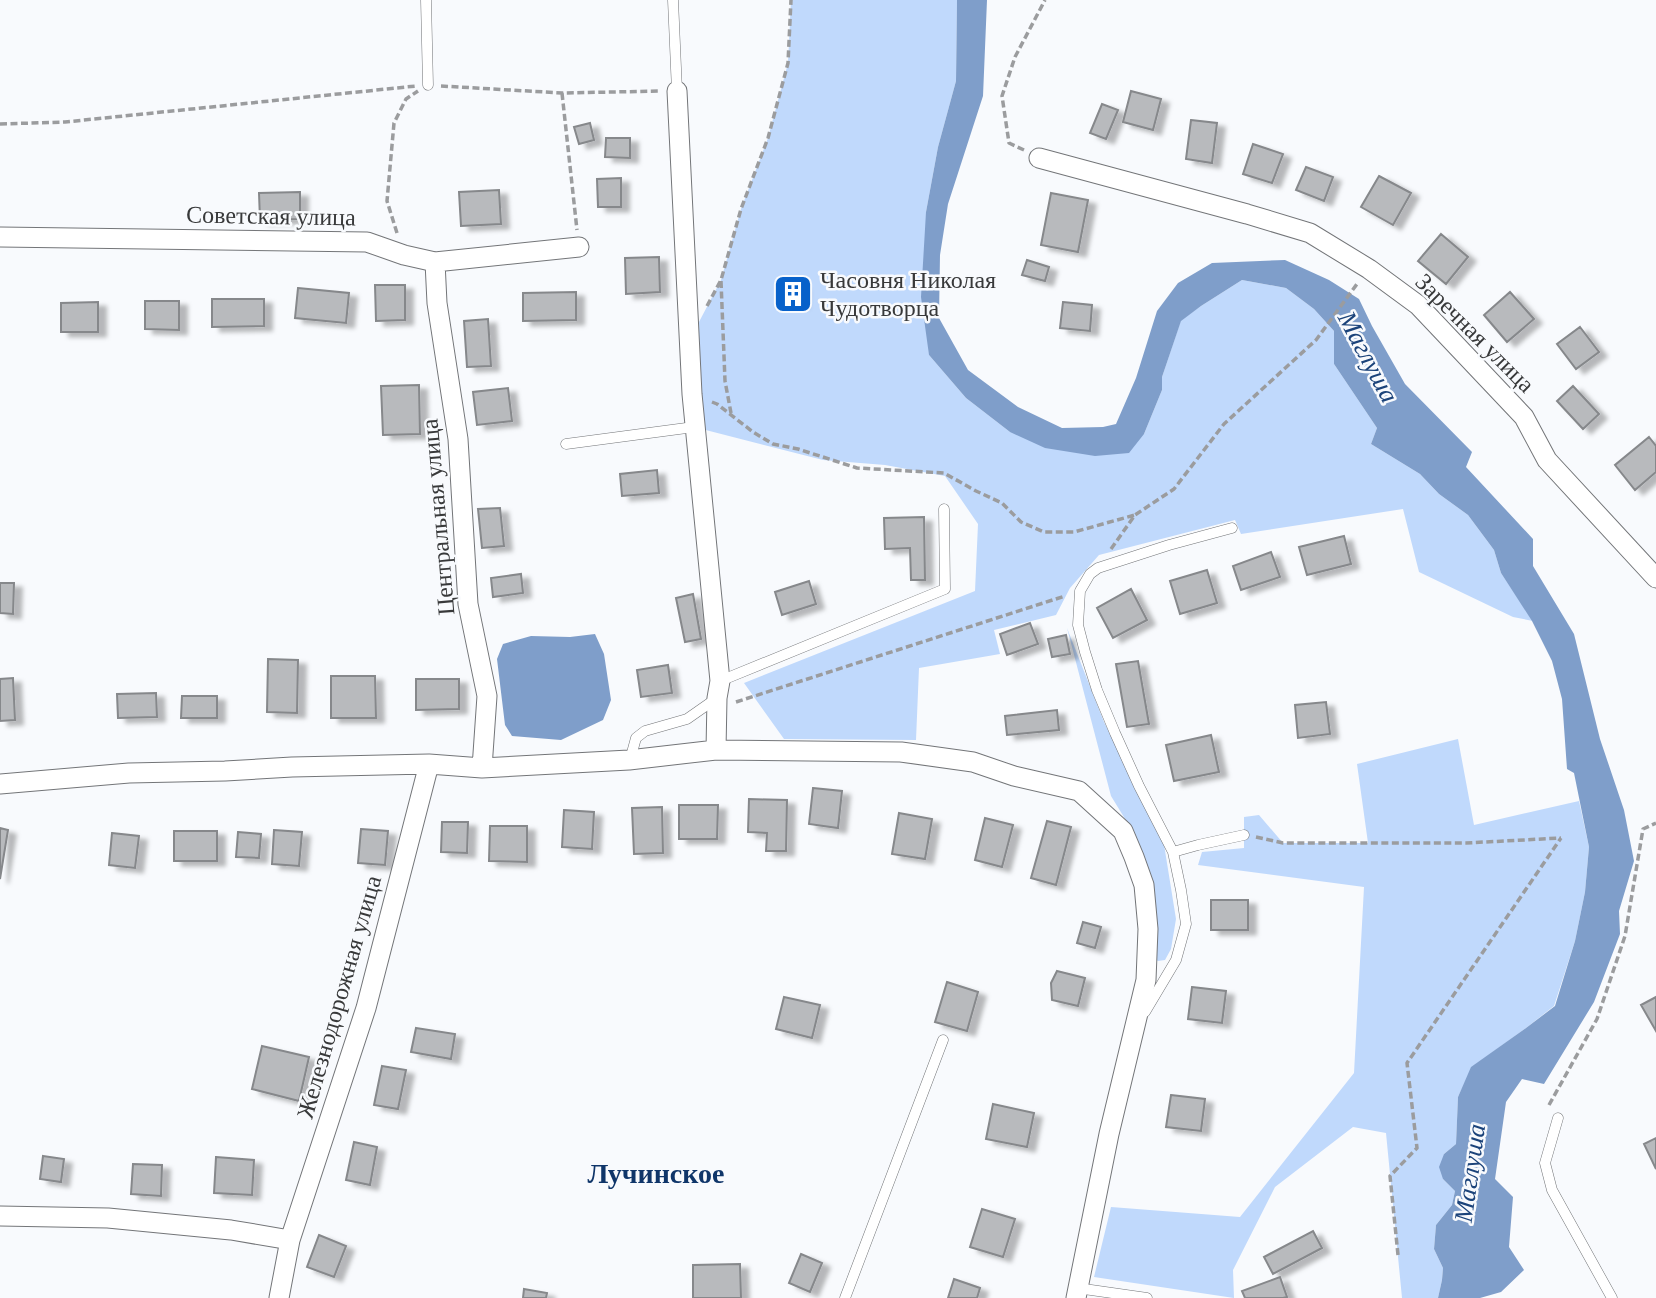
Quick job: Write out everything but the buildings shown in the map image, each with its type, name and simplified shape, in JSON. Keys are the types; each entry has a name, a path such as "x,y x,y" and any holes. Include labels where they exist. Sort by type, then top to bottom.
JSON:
{"street":[{"path":"677,91 694,427 718,696 716,751"},
{"name":"Заречная улица","path":"1039,158 1310,233 1369,269 1418,305 1524,417 1548,460 1656,578"},
{"name":"Советская улица","path":"0,237 367,242 435,262 579,247"},
{"name":"Центральная улица","path":"435,262 437,303 458,439 468,604 487,696 482,768"},
{"path":"0,784 129,773 292,767 429,764 482,768 629,760 716,751 901,752 973,762 1014,776 1079,791 1123,831 1144,885 1148,929 1146,980 1109,1134 1077,1293"},
{"name":"Железнодорожная улица","path":"279,1298 290,1240 366,1008 429,764"},
{"path":"0,1216 108,1218 231,1230 290,1240"}],"lane":[{"path":"426,0 428,85"},
{"path":"673,0 677,91"},
{"path":"566,444 694,427"},
{"path":"629,760 636,738 645,731 687,719 718,696 945,589 944,509"},
{"path":"1135,1028 1176,960 1186,923 1173,852 1134,775 1097,690 1084,652 1078,625 1080,591 1090,574 1098,568 1232,528"},
{"path":"1173,852 1244,835"},
{"path":"845,1298 943,1040"},
{"path":"1558,1118 1545,1163 1552,1190 1612,1298"},
{"path":"1077,1293 1147,1298"}],"path":[{"path":"689,341 721,280 741,209 768,138 788,63 791,0"},
{"path":"1039,158 1009,143 1002,96 1015,57 1045,0"},
{"path":"404,255 387,201 394,123 406,99 428,85"},
{"path":"0,124 78,120 428,85 562,93 677,91"},
{"path":"562,93 579,247"},
{"path":"721,280 725,381 731,415"},
{"path":"692,394 717,404 753,432 773,443 857,468 944,472 1002,503 1021,522 1044,532 1074,532 1135,515 1174,489 1224,424 1316,340 1355,287"},
{"path":"1098,568 1135,515"},
{"path":"718,696 1080,591"},
{"path":"1558,1118 1548,1108 1597,1019 1625,936 1643,829 1656,823"},
{"path":"1244,835 1283,843 1466,843 1561,838 1407,1063 1417,1148 1390,1175 1398,1255"}],"shaded area":[{"path":"791,0 957,0 956,81 938,147 926,212 929,355 966,398 1010,432 1144,434 1162,390 1162,377 1181,320 1242,280 1286,288 1314,309 1334,331 1334,364 1377,428 1371,444 1420,474 1439,494 1468,515 1494,550 1501,573 1533,621 1513,617 1419,572 1403,509 1241,534 1235,520 1099,555 1070,588 1056,615 994,630 1000,654 919,668 916,740 784,739 744,683 975,591 978,524 945,476 885,465 823,460 694,427 689,341 721,280 741,209 768,138 788,63"},
{"path":"1067,628 1104,722 1162,832 1176,919 1171,949 1165,960 1158,961 1153,958 1130,827 1111,796"},
{"path":"1458,739 1474,825 1579,801 1589,847 1585,892 1575,941 1554,1006 1472,1067 1458,1097 1456,1144 1444,1154 1443,1179 1455,1191 1452,1205 1436,1225 1434,1249 1443,1268 1438,1298 1402,1298 1386,1133 1353,1127 1275,1187 1233,1270 1234,1298 1094,1277 1111,1207 1240,1217 1354,1073 1364,887 1198,865 1202,852 1244,848 1244,817 1259,815 1283,843 1368,843 1357,764"}],"water":[{"name":"Маглуша","path":"957,0 987,0 983,96 948,204 940,255 939,318 968,370 1018,407 1062,428 1116,424 1136,378 1157,311 1178,283 1212,263 1285,260 1329,280 1359,299 1405,384 1472,452 1466,467 1533,539 1533,566 1574,634 1600,739 1624,810 1634,861 1619,911 1620,934 1594,1002 1544,1084 1522,1079 1506,1102 1495,1179 1513,1197 1509,1247 1524,1270 1501,1292 1480,1298 1438,1298 1443,1268 1434,1249 1436,1225 1452,1205 1455,1191 1443,1179 1439,1167 1444,1154 1456,1144 1458,1097 1471,1067 1555,1006 1575,941 1585,892 1589,847 1574,773 1567,769 1562,699 1552,661 1532,621 1501,573 1494,550 1468,515 1439,494 1420,474 1371,444 1377,428 1334,364 1334,331 1314,309 1286,288 1242,280 1181,321 1162,377 1162,390 1144,434 1129,453 1095,456 1045,448 1010,432 966,398 929,355 921,297 926,212 938,147 956,81"},
{"path":"595,634 604,654 611,700 603,720 561,740 512,736 505,725 497,659 503,644 531,636 570,637"}],"place":[{"name":"Часовня Николая Чудотворца","path":"793,294"}],"district":[{"name":"Лучинское","path":"656,1173"}]}
